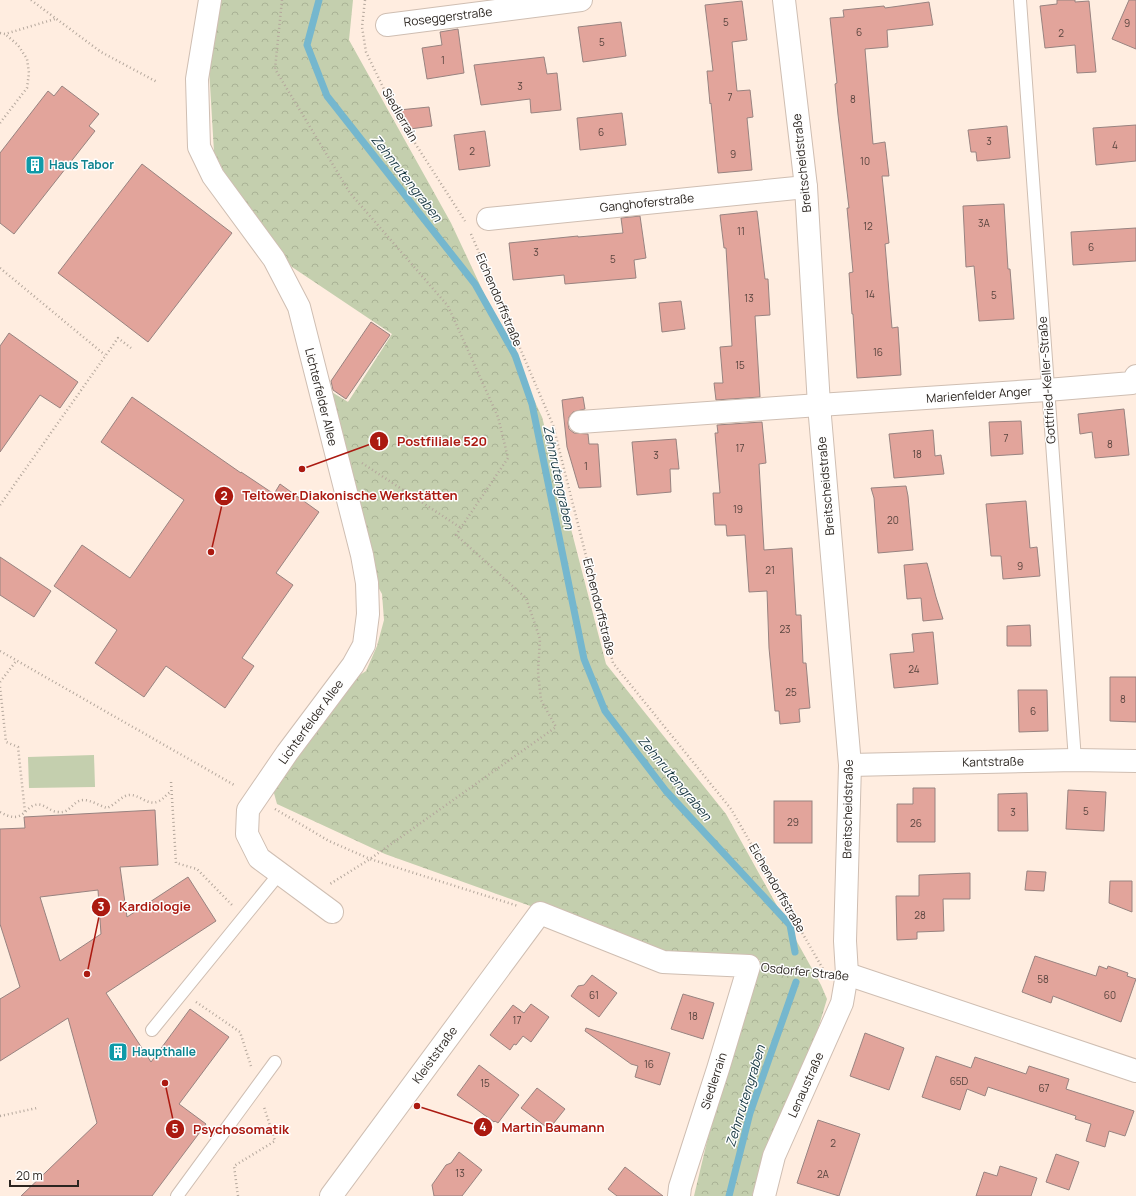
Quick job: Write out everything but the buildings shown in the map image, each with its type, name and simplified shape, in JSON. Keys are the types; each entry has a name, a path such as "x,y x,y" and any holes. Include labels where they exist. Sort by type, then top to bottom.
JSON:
{"street":[{"name":"Lichterfelder Allee","path":"210,0 197,79 199,147 213,176 274,259 299,307 362,555 367,583 368,614 364,645 353,665 287,753 248,810 247,834 259,858 332,912"},
{"name":"Roseggerstraße","path":"387,25 581,0"},
{"name":"Breitscheidstraße","path":"784,0 806,187 819,405 850,764 845,941 836,973"},
{"name":"Ganghoferstraße","path":"488,219 806,187"},
{"name":"Marienfelder Anger","path":"819,405 1132,383 1136,376"},
{"path":"580,422 819,405"},
{"name":"Kantstraße","path":"850,764 1075,760 1136,761"},
{"name":"Osdorfer Straße","path":"540,913 663,962 748,966"},
{"name":"Kleiststraße","path":"331,1196 540,913"},
{"name":"Siedlerrain","path":"679,1196 680,1187 718,1069 748,966"},
{"name":"Osdorfer Straße","path":"836,973 1136,1071"},
{"name":"Lenaustraße","path":"764,1196 774,1156 842,1003 836,973"}],"lane":[{"name":"Gottfried-Keller-Straße","path":"1020,0 1047,390 1075,760"},
{"path":"152,1030 279,874"},
{"path":"177,1196 275,1062"}],"path":[{"path":"31,0 101,52 157,82"},
{"path":"282,0 275,69 350,193 448,306 498,417 508,458 456,535 526,598 540,639 538,672 541,700 556,727 370,859 310,897"},
{"name":"Siedlerrain","path":"365,0 362,27 366,52 395,112 465,221"},
{"path":"0,33 5,34 56,18"},
{"path":"0,123 27,88 29,74 27,59 18,45 5,34"},
{"name":"Eichendorffstraße","path":"468,228 553,425 613,663 731,809 836,973"},
{"path":"0,268 105,355"},
{"path":"0,505 118,338 131,348"},
{"path":"333,444 461,528"},
{"path":"0,682 17,660"},
{"path":"0,687 6,742 18,747 25,812"},
{"path":"171,782 176,863 197,869 244,917"},
{"path":"0,812 16,818 34,805 40,804 56,812 63,812 68,811 78,801 84,800 91,801 97,805 107,808 128,795 134,795 149,803 154,803 171,792"},
{"name":"Osdorfer Straße","path":"748,966 836,973"},
{"path":"0,1116 37,1108"}],"green space":[{"path":"221,0 353,0 349,40 451,223 542,417 606,664 726,814 821,985 827,999 808,1062 766,1147 752,1196 694,1196 709,1133 760,960 657,956 553,914 385,854 277,804 272,786 349,682 366,671 377,646 384,620 382,594 373,578 322,386 348,402 392,334 292,267 239,202 214,152 209,68"},
{"path":"94,755 95,787 29,788 28,757"}],"waterway":[{"name":"Zehnrutengraben","path":"319,0 307,45 327,96 475,284 515,355 532,404 584,659 605,711 666,791 790,925 795,952"},
{"name":"Zehnrutengraben","path":"729,1196 750,1113 796,982"}],"place":[{"name":"Haus Tabor","path":"35,165"},
{"name":"Postfiliale 520","path":"302,469"},
{"name":"Teltower Diakonische Werkstätten","path":"211,552"},
{"name":"Kardiologie","path":"87,974"},
{"name":"Haupthalle","path":"118,1052"},
{"name":"Psychosomatik","path":"165,1083"},
{"name":"Martin Baumann","path":"417,1106"}]}
